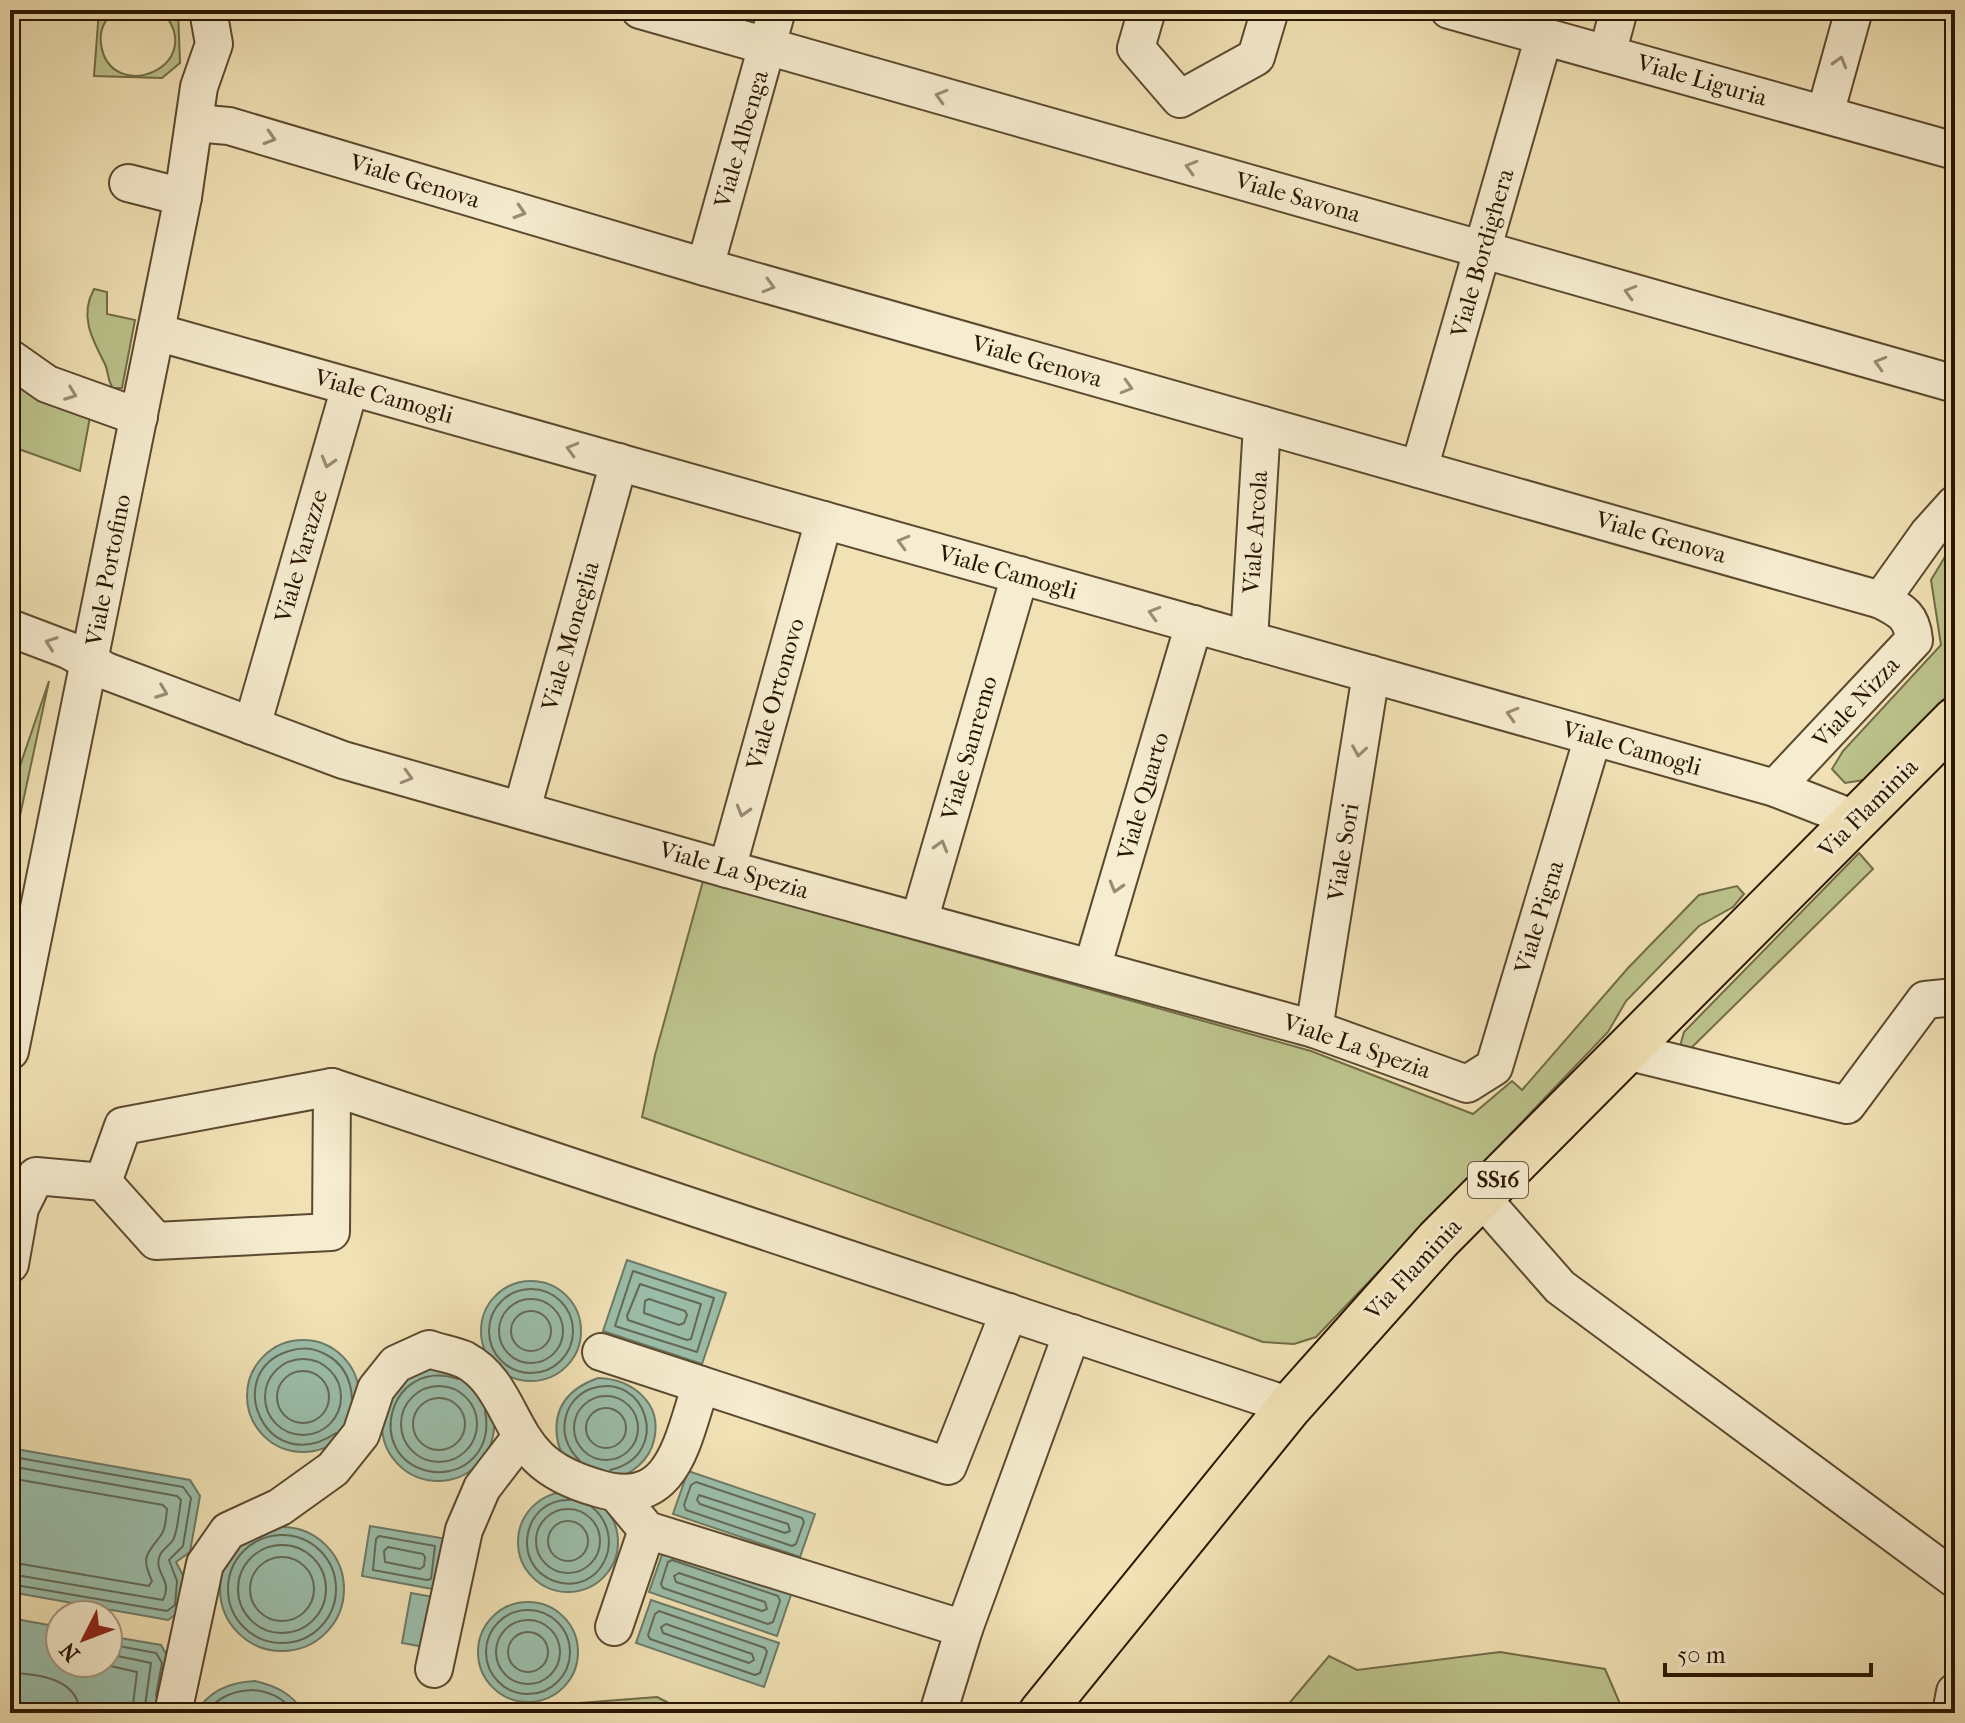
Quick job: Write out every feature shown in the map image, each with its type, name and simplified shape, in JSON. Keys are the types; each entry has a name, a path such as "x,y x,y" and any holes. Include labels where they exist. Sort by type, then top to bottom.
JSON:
{"main road":[{"name":"Via Flaminia","path":"1041,1713 1290,1406 1438,1240 1955,720"}],"street":[{"name":"Viale Portofino","path":"10,1051 43,952 71,804 90,662 183,197 199,87 214,44 205,10"},
{"name":"Viale Savona","path":"640,10 1955,384"},
{"name":"Viale Albenga","path":"705,267 777,10"},
{"path":"1147,10 1136,48 1180,99 1256,57 1270,10"},
{"name":"Viale Liguria","path":"1449,10 1955,151"},
{"path":"1607,54 1619,10"},
{"path":"1825,114 1854,10"},
{"name":"Viale Bordighera","path":"1419,469 1544,36"},
{"name":"Viale Genova","path":"194,123 229,126 705,267 1881,600"},
{"path":"128,183 183,197"},
{"name":"Viale Camogli","path":"156,332 1775,788 1857,820"},
{"path":"10,358 47,384 139,417"},
{"name":"Viale Varazze","path":"252,726 350,387"},
{"name":"Viale Arcola","path":"1249,640 1262,425"},
{"name":"Viale Moneglia","path":"522,809 619,462"},
{"path":"1881,600 1928,534 1955,504"},
{"name":"Viale Ortonovo","path":"727,869 824,520"},
{"name":"Viale Sanremo","path":"919,921 1020,575"},
{"name":"Viale Nizza","path":"1775,788 1914,640 1912,623 1899,609 1881,600"},
{"name":"Viale Quarto","path":"1092,968 1194,624"},
{"name":"Viale La Spezia","path":"10,628 68,650 106,671 343,760 522,809 668,861 727,869 1314,1029 1467,1084"},
{"name":"Viale Sori","path":"1314,1029 1371,674"},
{"name":"Viale Pigna","path":"1467,1084 1494,1067 1593,737"},
{"path":"1626,1051 1847,1105 1925,1000 1955,997"},
{"path":"10,1264 20,1208 36,1176 103,1182 156,1241 331,1232 332,1087"},
{"path":"103,1182 123,1126 332,1087 1290,1406"},
{"path":"1481,1197 1560,1287 1955,1579"},
{"path":"601,1352 948,1466 1009,1312"},
{"path":"938,1713 964,1629 1072,1333"},
{"path":"173,1713 205,1564 228,1531 280,1507 333,1469 361,1434 376,1389 396,1364 429,1349 465,1360 497,1388 521,1437 540,1459 576,1482 617,1494 646,1491 671,1470 701,1385"},
{"path":"434,1669 464,1530 482,1488 521,1437"},
{"path":"617,1494 647,1530 964,1629"},
{"path":"614,1627 647,1530"},
{"path":"1951,1713 1955,1692"}],"green space":[{"path":"99,10 115,10 101,34 108,63 121,73 137,76 154,72 167,62 174,48 173,30 161,10 178,10 180,63 162,78 94,76"},
{"path":"94,289 107,292 107,314 135,320 122,388 111,385 89,327 88,309"},
{"path":"10,379 90,417 80,471 10,446"},
{"path":"1955,540 1955,688 1864,780 1845,783 1832,769 1843,751 1941,645 1931,580"},
{"path":"49,681 10,862 10,795"},
{"path":"1859,853 1873,869 1684,1055 1679,1050 1684,1032"},
{"path":"703,881 1311,1051 1473,1114 1512,1081 1522,1090 1628,968 1699,895 1737,886 1744,894 1733,907 1699,926 1626,1001 1608,1032 1316,1337 1294,1344 1263,1342 642,1117 655,1055"},
{"path":"1500,1652 1605,1669 1624,1713 1528,1713 1517,1706 1437,1709 1424,1713 1281,1713 1329,1656 1357,1670"},
{"path":"657,1697 688,1713 449,1713"}],"water":[{"path":"627,1260 726,1293 702,1364 603,1331"},
{"path":"531,1281 550,1285 566,1296 577,1312 581,1331 577,1350 566,1366 550,1377 531,1381 512,1377 496,1366 485,1350 481,1331 485,1312 496,1296 512,1285"},
{"path":"303,1340 324,1344 343,1356 355,1375 359,1396 355,1417 343,1436 324,1448 303,1452 282,1448 263,1436 251,1417 247,1396 251,1375 263,1356 282,1344"},
{"path":"438,1369 459,1373 477,1386 490,1404 494,1425 490,1446 477,1464 459,1477 438,1481 417,1477 399,1464 386,1446 382,1425 386,1404 399,1386 417,1373"},
{"path":"598,1378 633,1388 642,1395 654,1414 654,1440 648,1454 632,1471 618,1477 604,1477 569,1460 561,1452 557,1440 556,1426 561,1407 579,1387"},
{"path":"16,1449 190,1480 200,1496 190,1552 176,1562 185,1579 182,1610 168,1620 124,1612 124,1599 50,1599 10,1592 10,1453"},
{"path":"688,1471 815,1514 800,1557 673,1514"},
{"path":"568,1492 587,1496 603,1507 614,1523 618,1542 614,1561 603,1577 587,1588 568,1592 549,1588 533,1577 522,1561 518,1542 522,1523 533,1507 549,1496"},
{"path":"370,1526 447,1539 438,1590 362,1576"},
{"path":"282,1527 306,1531 326,1545 340,1565 344,1589 340,1613 326,1633 306,1647 282,1651 258,1647 238,1633 224,1613 220,1589 224,1565 238,1545 258,1531"},
{"path":"664,1549 792,1592 777,1636 649,1592"},
{"path":"411,1593 439,1598 430,1648 402,1643"},
{"path":"651,1600 779,1643 764,1687 636,1643"},
{"path":"528,1602 547,1606 563,1617 574,1633 578,1652 574,1671 563,1687 547,1698 528,1702 509,1698 493,1687 482,1671 478,1652 482,1633 493,1617 509,1606"},
{"path":"10,1618 44,1624 44,1679 124,1679 124,1639 161,1645 170,1661 161,1713 71,1713 10,1702"},
{"path":"255,1681 283,1692 304,1713 196,1713 207,1698 221,1689"}]}
